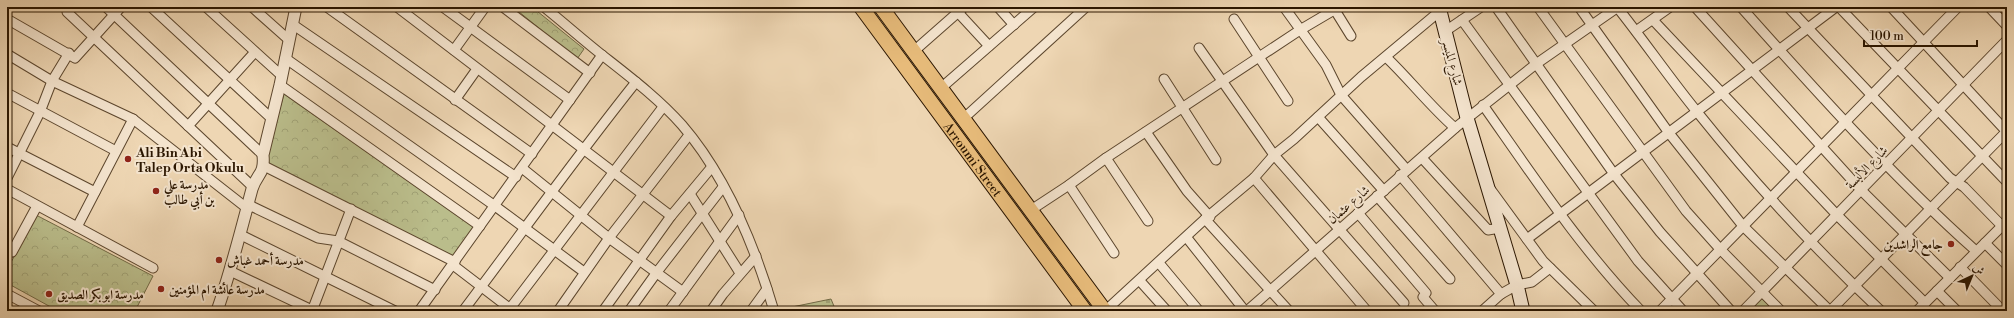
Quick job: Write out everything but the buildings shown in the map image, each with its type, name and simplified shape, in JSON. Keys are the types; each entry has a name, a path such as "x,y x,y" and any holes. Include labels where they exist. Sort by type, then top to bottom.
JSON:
{"main road":[{"name":"Arroumi Street","path":"861,7 1085,311"},
{"name":"Arroumi Street","path":"881,7 1105,311"},
{"name":"شارع الميسر","path":"1439,9 1467,118 1517,285 1523,311"}],"street":[{"path":"72,7 67,12 253,187"},
{"path":"106,7 263,155"},
{"path":"7,18 69,53 75,58 121,7"},
{"path":"151,7 272,119"},
{"path":"206,7 255,52 281,81 480,226"},
{"path":"252,7 288,40"},
{"path":"218,311 241,235 253,187 264,166 263,155 281,81 288,40 296,7"},
{"path":"327,7 532,154"},
{"path":"397,7 671,216"},
{"path":"443,7 570,100"},
{"path":"454,50 485,7"},
{"path":"503,7 590,73"},
{"path":"544,7 636,82 682,125 712,168 739,215 756,256 774,311"},
{"path":"998,7 1014,25"},
{"path":"941,88 1034,7"},
{"path":"963,119 1086,7"},
{"path":"1284,7 1326,65 1341,95 1501,294"},
{"path":"1444,32 1481,7"},
{"path":"1496,7 1614,174 1696,274 1731,311"},
{"path":"1538,7 1686,211 1720,249 1780,311"},
{"path":"1579,7 1669,133 1743,226 1830,311 2007,131 1891,7"},
{"path":"1618,7 1696,112 1770,198 1811,242 1881,311"},
{"name":"شارع عثمان","path":"1250,310 1270,290 1467,118 1536,64 1618,7"},
{"path":"1636,31 1670,7"},
{"path":"1695,7 1861,190 1950,278"},
{"path":"1741,7 1779,50 1886,164 1976,251"},
{"path":"1788,7 1950,178 1964,187 2004,224 1917,311"},
{"path":"1527,239 1837,7 2007,182"},
{"path":"1660,311 1958,7"},
{"path":"1989,7 2007,26"},
{"path":"1031,210 1106,158 1300,30 1336,8 1351,36"},
{"path":"914,51 958,9 989,46"},
{"path":"1105,311 1254,178 1274,156 1341,95 1439,9"},
{"path":"1234,19 1288,101"},
{"path":"1462,20 1638,261 1683,311"},
{"path":"1653,20 1721,94 1837,215 1925,303"},
{"path":"292,24 516,177"},
{"name":"شارع الألبسة","path":"1743,311 2007,40"},
{"path":"1199,48 1274,156 1404,303"},
{"path":"188,126 255,52"},
{"path":"7,178 18,152 40,112 52,81 69,53"},
{"path":"7,54 52,81 133,119 248,207 318,238 338,241 435,290"},
{"path":"419,311 602,55"},
{"path":"1386,57 1405,75 1432,107 1455,128"},
{"path":"286,58 526,228 584,272"},
{"path":"455,100 477,68"},
{"path":"1164,80 1216,160"},
{"path":"463,311 526,228 583,149 636,82"},
{"path":"7,93 40,112 116,151"},
{"path":"1483,105 1560,214 1612,281 1641,311"},
{"path":"264,166 351,209 454,264 510,310 580,215 663,107"},
{"path":"1318,117 1450,279"},
{"path":"77,227 133,119"},
{"path":"1146,132 1186,191 1289,311"},
{"path":"558,311 609,238 689,135"},
{"path":"7,147 95,192"},
{"path":"1106,158 1148,221"},
{"path":"1422,158 1488,230 1500,228"},
{"path":"522,168 609,238 683,292"},
{"path":"603,311 671,216 712,168"},
{"path":"1254,178 1305,237 1315,252 1367,311"},
{"path":"1487,184 1550,268 1594,311"},
{"path":"1069,185 1114,253"},
{"path":"629,311 657,272 723,187"},
{"path":"7,189 153,268"},
{"path":"690,194 740,273"},
{"path":"7,250 12,252 37,206"},
{"path":"230,271 313,311 351,209"},
{"path":"1358,213 1426,293 1423,297 1435,311"},
{"path":"669,311 739,215"},
{"path":"241,235 394,311"},
{"path":"1187,238 1250,310"},
{"path":"1985,243 2007,265"},
{"path":"711,311 740,273 756,256"},
{"path":"1159,263 1199,311"},
{"path":"1960,267 1998,306"},
{"path":"1482,311 1501,294 1517,285 1532,282 1550,268"},
{"path":"1140,281 1167,311"},
{"path":"751,311 767,289"},
{"path":"1936,291 1957,311"},
{"path":"7,294 33,310"}],"green space":[{"path":"513,7 532,7 584,49 577,59"},
{"path":"284,94 474,227 453,256 264,166"},
{"path":"36,215 153,276 135,311 58,311 7,283 7,270"},
{"path":"1761,298 1774,311 1747,311"},
{"path":"831,299 836,311 787,311 787,308"}],"place":[{"name":"Ali Bin Abi Talep Orta Okulu","path":"128,159"},
{"name":"مدرسة علي بن أبي طالب","path":"156,191"},
{"name":"جامع الراشدين","path":"1951,244"},
{"name":"مدرسة أحمد غباش","path":"219,260"},
{"name":"مدرسة عائشة ام المؤمنين","path":"161,289"},
{"name":"مدرسة ابو بكر الصديق","path":"49,294"}]}
